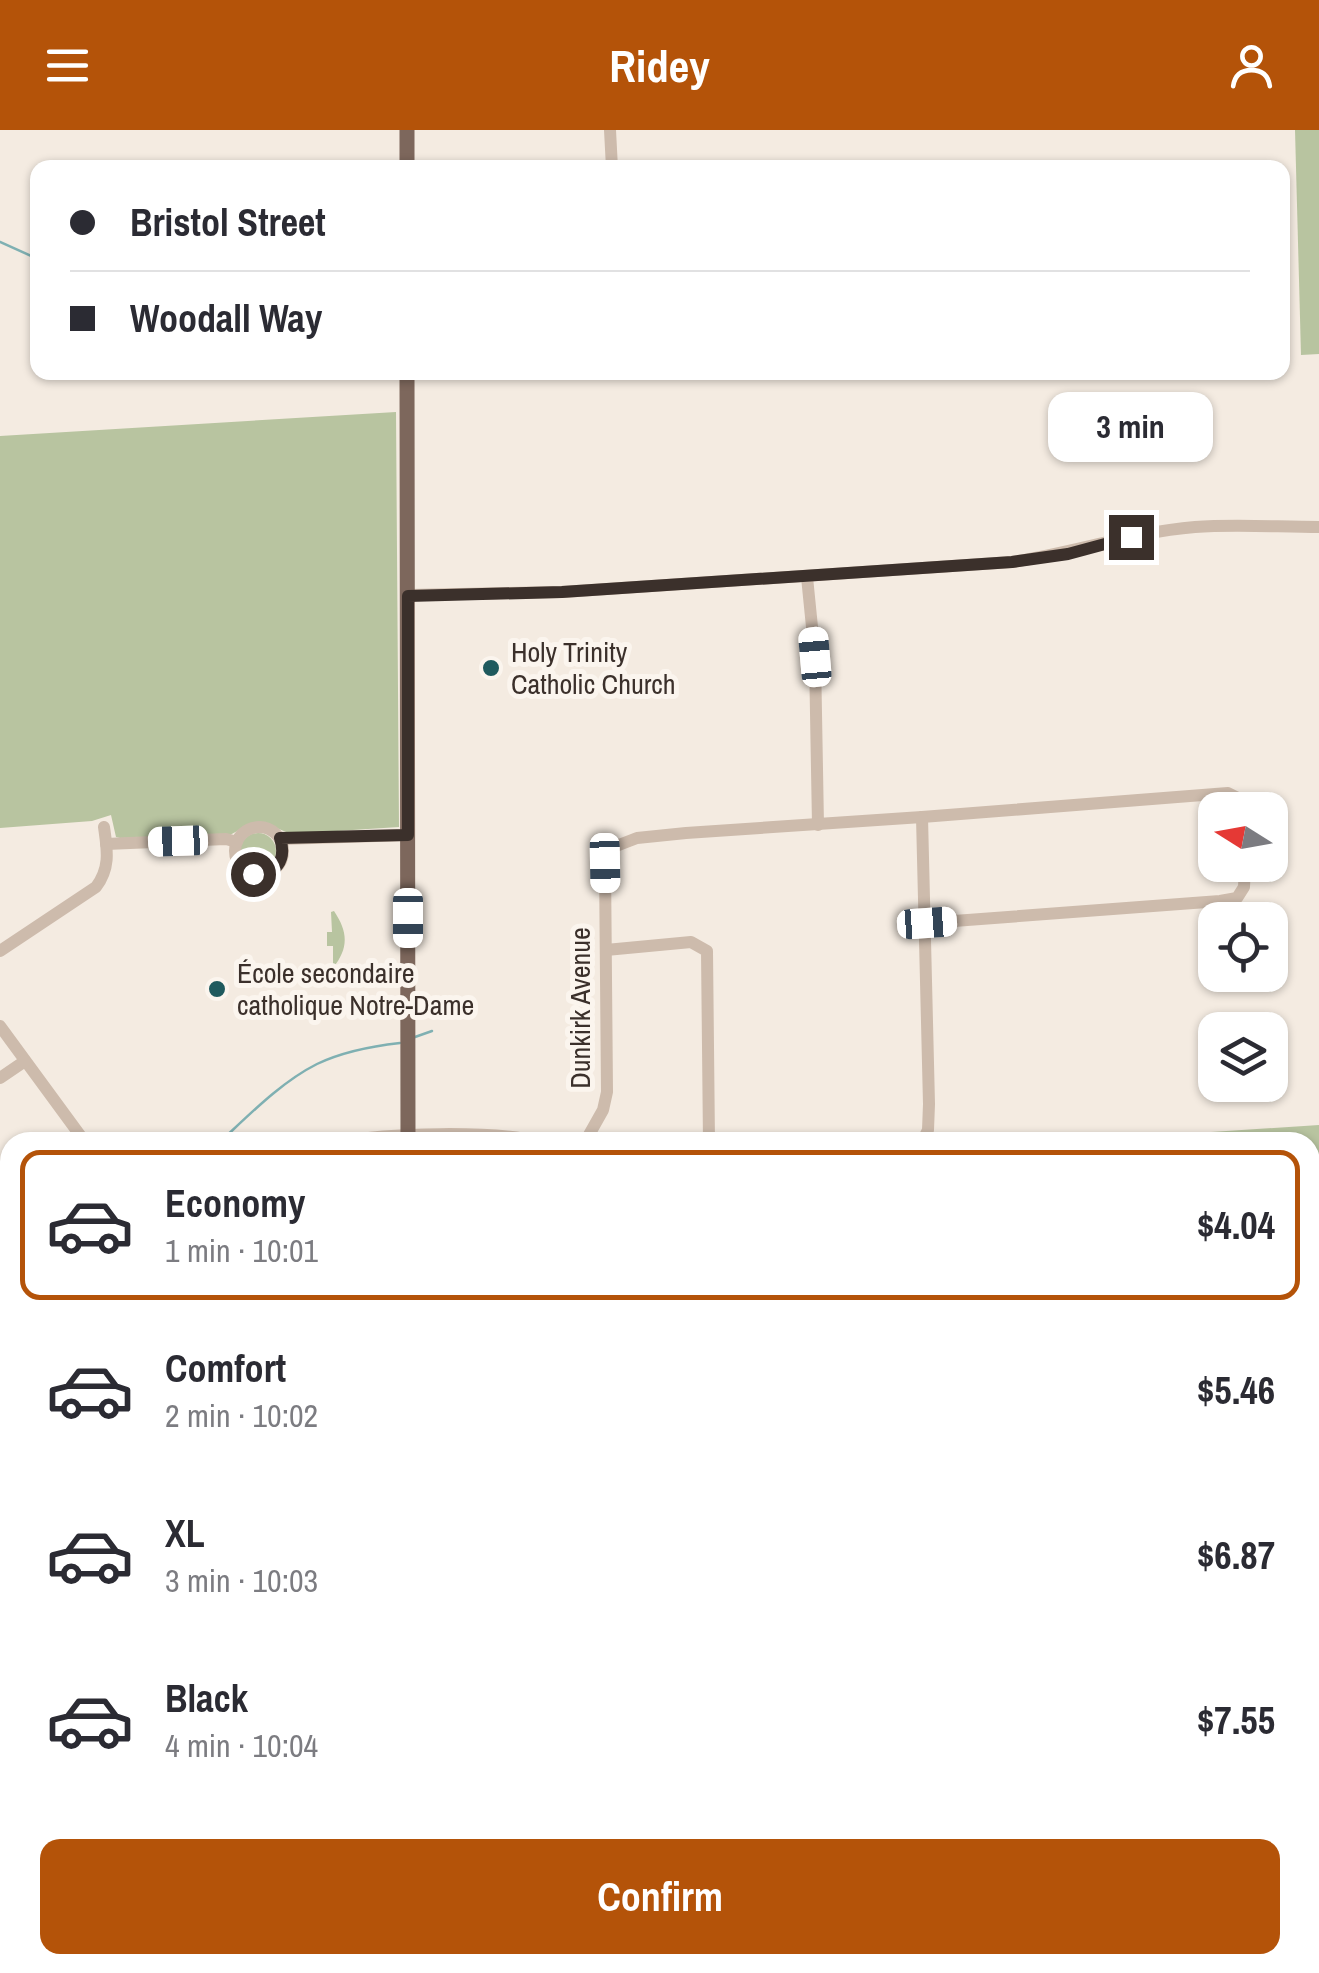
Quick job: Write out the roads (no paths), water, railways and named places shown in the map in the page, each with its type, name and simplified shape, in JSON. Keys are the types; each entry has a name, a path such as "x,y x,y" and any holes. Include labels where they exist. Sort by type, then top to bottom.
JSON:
{"main road":[{"path":"406,130 407,160"},
{"path":"407,380 408,1132"}],"street":[{"path":"610,130 612,160"},
{"path":"408,596 562,592 1012,562 1196,527 1319,527"},
{"path":"808,577 815,657 818,825 1198,796"},
{"path":"922,817 927,923 927,1132"},
{"name":"Dunkirk Avenue","path":"591,1132 606,1092 605,863 611,848 618,843 686,834 818,825"},
{"path":"0,951 96,886 107,866 104,826"},
{"path":"280,838 281,861 269,873 245,871 239,865 237,842 254,828 270,830 280,838 408,835"},
{"path":"106,844 226,839 237,842"},
{"path":"927,923 1220,901 1236,898 1244,882"},
{"path":"606,950 691,942 707,952 710,1132"},
{"path":"0,1026 77,1132"},
{"path":"0,1078 25,1061"}],"waterway":[{"path":"0,242 30,255"},
{"path":"415,1037 432,1031"},
{"path":"231,1132 278,1089 317,1064 358,1050 400,1043"}],"place":[{"name":"Holy Trinity Catholic Church","path":"491,668"},
{"name":"École secondaire catholique Notre-Dame","path":"217,989"}]}
